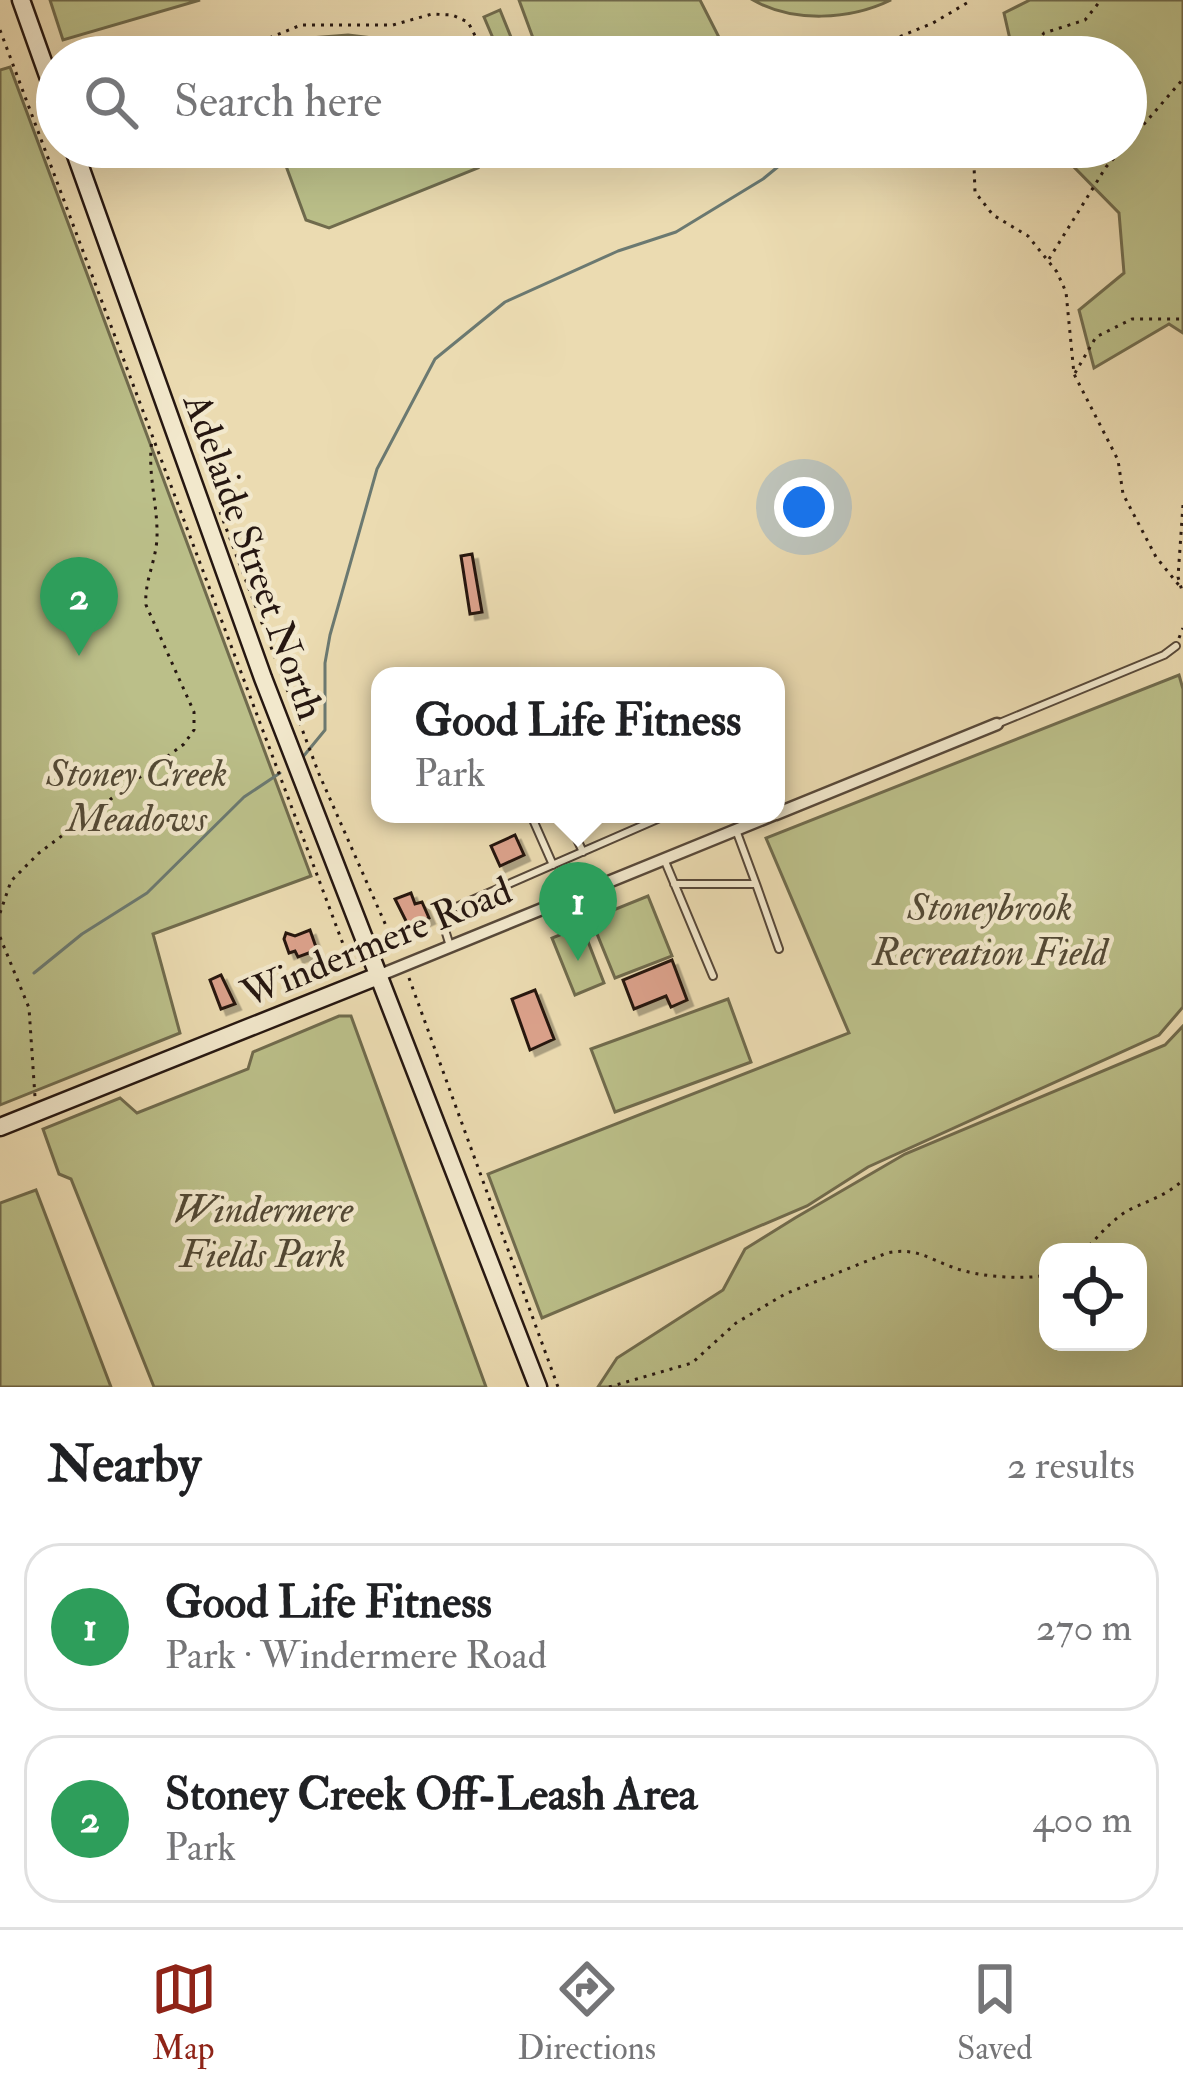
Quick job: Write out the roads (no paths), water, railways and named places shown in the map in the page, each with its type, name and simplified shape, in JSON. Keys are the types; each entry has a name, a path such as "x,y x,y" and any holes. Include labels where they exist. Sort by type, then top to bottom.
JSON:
{"main road":[{"path":"21,0 36,42"},
{"name":"Adelaide Street North","path":"81,168 263,678 538,1387"},
{"name":"Windermere Road","path":"0,1126 378,976"}],"street":[{"name":"Windermere Road","path":"785,810 997,724"},
{"name":"Windermere Road","path":"378,976 754,823"}],"lane":[{"path":"997,724 1176,646"},
{"path":"534,823 553,865"},
{"path":"569,823 583,852"},
{"path":"450,946 440,914 649,823"},
{"path":"736,830 779,949"},
{"path":"664,859 713,976"},
{"path":"674,884 756,884"}],"waterway":[{"path":"302,758 325,730 330,635 377,469 435,359 505,302 618,251 676,232 776,168"},
{"path":"34,973 82,934 147,893 244,797 280,773"}],"place":[{"name":"Stoney Creek Off-Leash Area","path":"79,656"},
{"name":"Good Life Fitness","path":"578,961"}],"park label":[{"name":"Stoney Creek Meadows","path":"137,794"},
{"name":"Stoneybrook Recreation Field","path":"990,928"},
{"name":"Windermere Fields Park","path":"263,1230"}]}
